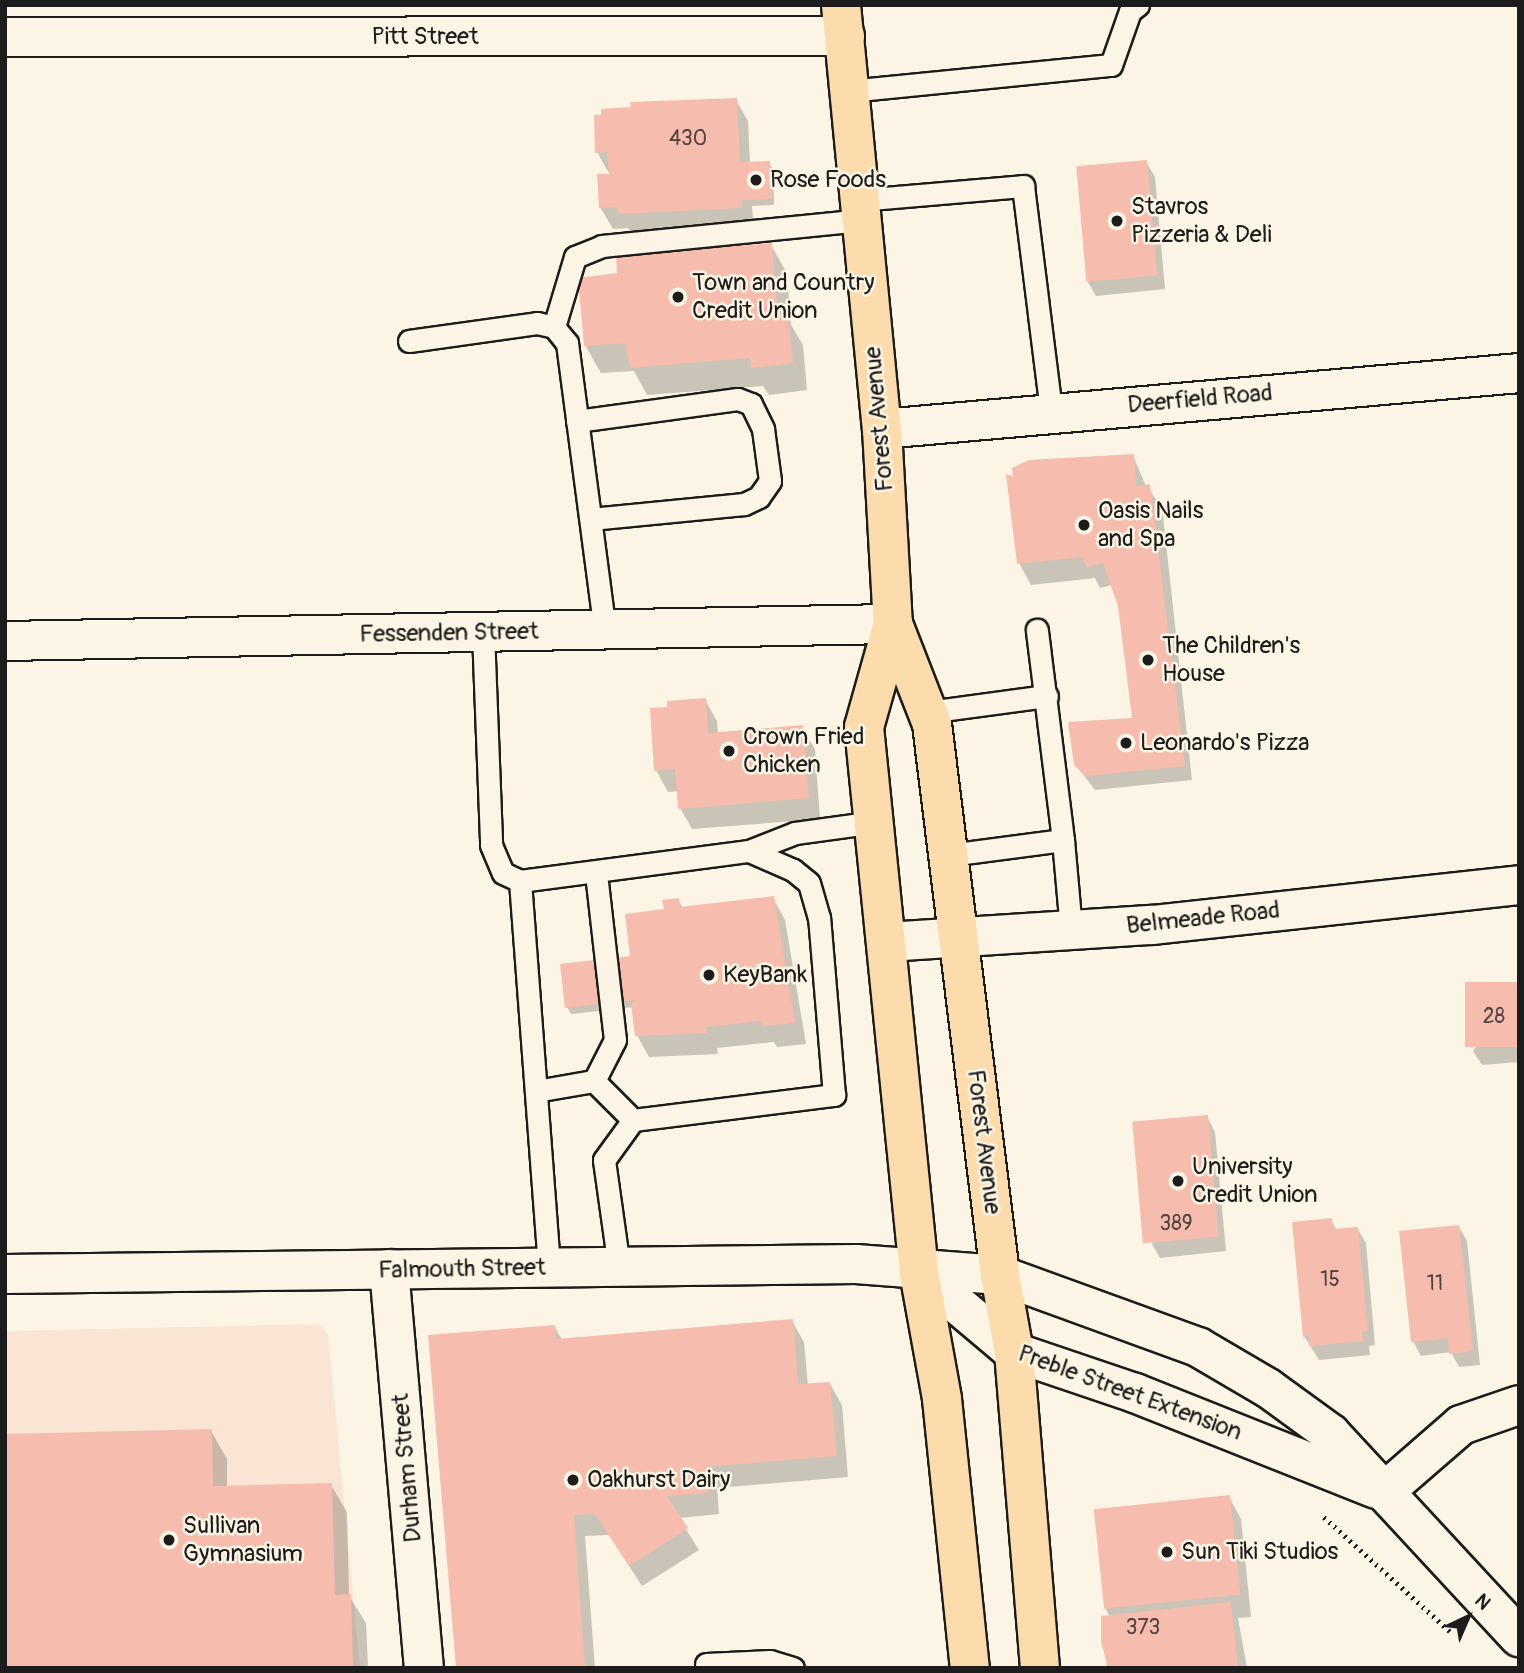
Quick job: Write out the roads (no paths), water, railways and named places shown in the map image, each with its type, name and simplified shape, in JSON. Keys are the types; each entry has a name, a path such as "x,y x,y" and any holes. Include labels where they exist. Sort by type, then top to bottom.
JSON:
{"highway":[{"name":"Forest Avenue","path":"843,21 882,429 893,624 928,712 949,855 1000,1275 1014,1352 1040,1668"},
{"name":"Forest Avenue","path":"893,624 864,727 887,942 891,1027 919,1272 942,1399 970,1668"}],"street":[{"name":"Pitt Street","path":"5,37 843,21"},
{"name":"Deerfield Road","path":"882,429 1051,412 1519,373"},
{"name":"Fessenden Street","path":"5,641 893,624"},
{"name":"Belmeade Road","path":"887,942 1071,930 1519,885"},
{"name":"Falmouth Street","path":"5,1274 856,1264 919,1272"},
{"name":"Durham Street","path":"389,1269 424,1668"},
{"name":"Preble Street Extension","path":"919,1272 1000,1275 1207,1352 1331,1434 1519,1637"},
{"name":"Preble Street Extension","path":"919,1272 1014,1352 1148,1398 1384,1492"},
{"path":"1384,1492 1461,1425 1519,1405"}],"lane":[{"path":"849,91 1111,65 1130,11 1138,5"},
{"path":"554,327 575,257 602,246 1023,186 1051,412"},
{"path":"409,341 537,323 554,327 567,343 605,630"},
{"path":"577,422 738,399 751,404 763,429 770,481 759,497 744,504 591,519"},
{"path":"1037,630 1047,696 1071,930"},
{"path":"482,632 491,845 503,873 520,881 750,851 795,833 875,822"},
{"path":"928,712 1047,696"},
{"path":"949,855 1063,840"},
{"path":"619,1267 604,1160 633,1120 834,1095 819,918 809,883 793,870 750,851"},
{"path":"594,1081 615,1040 596,872"},
{"path":"520,881 549,1268"},
{"path":"536,1091 594,1081"},
{"path":"594,1081 633,1120"},
{"path":"706,1664 771,1661 793,1668"}],"place":[{"name":"Rose Foods","path":"756,180"},
{"name":"Stavros Pizzeria & Deli","path":"1117,221"},
{"name":"Town and Country Credit Union","path":"678,297"},
{"name":"Oasis Nails and Spa","path":"1084,525"},
{"name":"The Children's House","path":"1148,660"},
{"name":"Leonardo's Pizza","path":"1126,743"},
{"name":"Crown Fried Chicken","path":"729,751"},
{"name":"KeyBank","path":"709,975"},
{"name":"University Credit Union","path":"1178,1181"},
{"name":"Oakhurst Dairy","path":"573,1480"},
{"name":"Sullivan Gymnasium","path":"169,1540"},
{"name":"Sun Tiki Studios","path":"1167,1552"}]}
